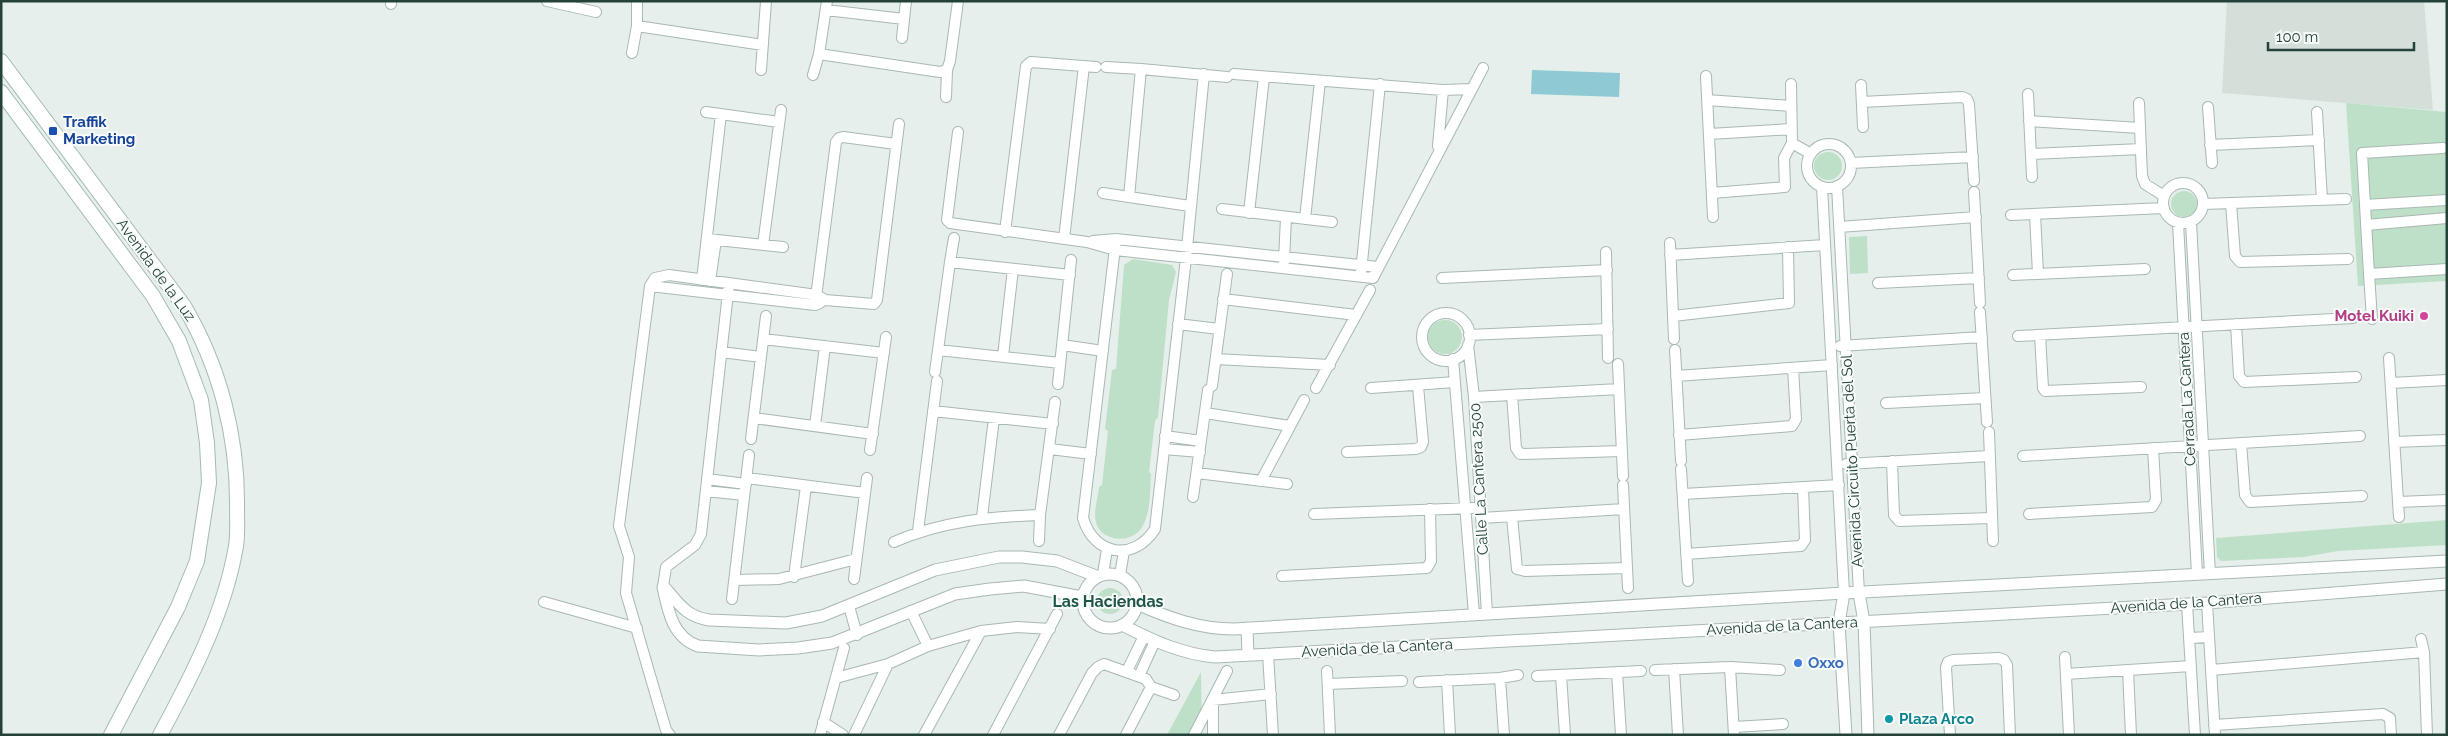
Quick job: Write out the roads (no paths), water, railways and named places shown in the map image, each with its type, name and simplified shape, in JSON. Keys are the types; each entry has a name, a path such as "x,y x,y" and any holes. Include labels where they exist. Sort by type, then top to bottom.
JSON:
{"main road":[{"name":"Avenida de la Luz","path":"1,61 184,306 197,329 222,386 238,478 236,544 219,610 183,693 160,735"},
{"name":"Avenida de la Luz","path":"1,92 153,296 179,341 201,400 207,443 209,483 197,561 178,607 111,735"}],"street":[{"path":"547,1 567,3 596,12"},
{"path":"632,53 638,26 637,1"},
{"path":"761,70 766,1"},
{"path":"902,38 906,1"},
{"path":"946,97 947,70 952,49 958,1"},
{"path":"813,75 820,54 827,6 904,19"},
{"path":"638,26 763,46"},
{"path":"820,54 940,72 947,70"},
{"path":"1005,232 1026,66 1031,62 1380,84 1443,90 1471,89"},
{"path":"1064,239 1084,66"},
{"path":"958,132 947,220 955,225 1086,242 1115,250 1283,268 1329,268 1361,272 1378,267 1438,150 1483,68"},
{"path":"1129,197 1141,69"},
{"path":"1116,239 1084,518 1092,536 1107,549 1124,551 1136,548 1146,541 1155,528 1188,247 1190,206 1204,74"},
{"path":"1706,76 1713,217"},
{"path":"1249,213 1264,77"},
{"path":"1305,219 1320,81"},
{"path":"1361,272 1380,84"},
{"path":"1712,193 1785,188 1784,158 1792,143 1791,84"},
{"path":"1861,85 1863,127"},
{"path":"1438,150 1443,90"},
{"path":"2028,94 2032,177"},
{"path":"1862,102 1964,97 1969,104 1974,181"},
{"path":"1708,100 1791,106"},
{"path":"2139,103 2142,176 2145,184 2164,196"},
{"path":"2208,107 2212,162"},
{"path":"763,245 781,110"},
{"path":"706,112 779,122"},
{"path":"2317,112 2322,200"},
{"path":"706,280 712,240 721,114"},
{"path":"2029,121 2140,128"},
{"path":"650,286 728,295 870,305 877,300 899,124"},
{"path":"1709,134 1792,129"},
{"path":"819,300 836,142 839,138 843,137 896,144"},
{"path":"2210,145 2319,140"},
{"path":"1792,143 1810,154"},
{"path":"1832,144 1845,150 1851,163 1848,177 1837,186 1822,187 1810,178 1807,171 1810,154 1818,146 1832,144"},
{"path":"2372,319 2362,153 2442,148"},
{"path":"2031,154 2141,149"},
{"path":"1851,163 1973,157"},
{"path":"2178,183 2188,183 2196,187 2202,195 2204,204 2200,215 2191,222 2178,223 2168,218 2164,208 2164,196 2170,188 2178,183"},
{"name":"Avenida Circuito Puerta del Sol","path":"1837,186 1859,593 1864,622 1868,735"},
{"name":"Avenida Circuito Puerta del Sol","path":"1822,187 1844,593 1839,623 1846,735"},
{"path":"1974,192 1987,422"},
{"path":"1103,193 1190,206"},
{"path":"2204,204 2346,199"},
{"path":"2365,204 2447,200"},
{"path":"2231,203 2235,256 2240,262 2348,259"},
{"path":"2011,215 2164,208"},
{"path":"1222,209 1332,222"},
{"path":"2035,214 2038,274"},
{"path":"1283,268 1286,217"},
{"path":"1839,226 1976,217"},
{"path":"2366,225 2447,218"},
{"name":"Cerrada La Cantera","path":"2191,222 2210,574"},
{"name":"Cerrada La Cantera","path":"2178,223 2197,574"},
{"path":"918,531 934,411 938,350 954,238"},
{"path":"1086,242 1116,239 1284,256 1329,268"},
{"path":"712,240 783,246"},
{"path":"1670,243 1674,339"},
{"path":"1670,255 1825,245"},
{"path":"1673,316 1789,303 1788,247"},
{"path":"1606,252 1608,358"},
{"path":"1058,384 1071,260"},
{"path":"950,262 1070,275"},
{"path":"1003,356 1013,269"},
{"path":"2013,275 2145,269"},
{"path":"2369,274 2447,269"},
{"path":"1442,278 1607,270"},
{"path":"1193,497 1205,413 1216,359 1226,274"},
{"path":"670,735 666,730 626,593 628,552 619,526 650,286 655,278 661,275 706,280 819,300"},
{"path":"1878,283 1979,278"},
{"path":"729,284 701,534 695,545 666,567 663,587 669,615 683,638 698,646 759,650 798,648 832,643 857,635 955,594 1024,586 1082,597"},
{"path":"1316,388 1370,290"},
{"path":"1223,300 1356,315"},
{"path":"1451,313 1464,322 1469,340 1460,356 1453,359 1446,361 1431,355 1422,342 1424,326 1436,315 1451,313"},
{"path":"751,439 766,316"},
{"path":"2018,336 2353,318"},
{"path":"2236,324 2239,376 2244,382 2356,377"},
{"path":"1178,328 1219,332"},
{"path":"1469,340 1608,328"},
{"path":"2040,335 2043,388 2045,391 2141,387"},
{"path":"870,450 886,337"},
{"path":"1831,347 1982,337"},
{"path":"763,339 884,353"},
{"name":"Calle La Cantera 2500","path":"1469,340 1487,614"},
{"path":"1062,345 1103,351"},
{"path":"815,426 825,346"},
{"path":"938,350 1060,363"},
{"path":"1675,350 1688,582"},
{"path":"721,352 761,357"},
{"path":"2390,358 2399,518"},
{"path":"1216,359 1330,365"},
{"name":"Calle La Cantera 2500","path":"1453,359 1467,508 1474,614"},
{"path":"1618,364 1628,588"},
{"path":"1676,376 1832,365"},
{"path":"1680,435 1792,426 1796,419 1794,368"},
{"path":"2391,383 2447,380"},
{"path":"1371,388 1455,382"},
{"path":"1347,452 1416,449 1422,447 1424,442 1418,386"},
{"path":"1474,397 1619,389"},
{"path":"1512,395 1516,448 1520,454 1622,451"},
{"path":"1886,403 1985,398"},
{"path":"1261,481 1304,400"},
{"path":"1039,541 1040,515 1055,402"},
{"path":"934,411 1053,424"},
{"path":"1205,413 1290,426"},
{"path":"754,418 873,434"},
{"path":"982,517 994,418"},
{"path":"1988,432 1993,541"},
{"path":"1165,436 1201,441"},
{"path":"2023,456 2360,436"},
{"path":"2394,442 2447,440"},
{"path":"2241,443 2245,495 2250,502 2362,496"},
{"path":"2029,514 2152,507 2156,500 2154,448"},
{"path":"1050,449 1091,454"},
{"path":"1164,450 1200,452"},
{"path":"732,599 749,455"},
{"path":"1838,464 1990,456"},
{"path":"1892,461 1894,515 1898,521 1992,518"},
{"path":"1196,473 1287,484"},
{"path":"854,579 866,478"},
{"path":"707,479 806,486 865,493"},
{"path":"794,577 806,486"},
{"path":"1683,494 1839,486"},
{"path":"1686,554 1801,546 1805,540 1803,488"},
{"path":"706,491 744,496"},
{"path":"2398,502 2447,500"},
{"path":"1314,514 1467,508 1512,517 1624,508"},
{"path":"1282,576 1427,568 1431,561 1430,509"},
{"path":"894,542 918,531 982,517 1040,515"},
{"path":"1512,517 1517,569 1525,571 1627,568"},
{"path":"663,587 690,615 710,620 786,623 830,614 935,570 999,558 1022,557 1057,561 1100,575 1120,575 1134,587 1137,604 1132,616 1122,625 1106,628 1097,626 1085,614 1082,597 1085,588 1100,575 1107,549"},
{"path":"1120,575 1124,551"},
{"path":"735,580 766,581 794,577 856,559"},
{"name":"Avenida de la Cantera","path":"1137,604 1186,623 1214,628 1247,628 1844,593 2447,561"},
{"name":"Avenida de la Cantera","path":"1122,625 1174,649 1202,656 1248,655 2207,603 2447,584"},
{"path":"544,602 637,628"},
{"path":"2207,603 2214,730 2383,714 2390,718 2391,735"},
{"path":"2188,604 2195,735"},
{"path":"849,606 857,635"},
{"path":"911,611 928,646"},
{"path":"993,735 1057,614"},
{"path":"836,678 888,664 928,646 980,631 1017,627 1050,628"},
{"path":"1247,628 1248,655"},
{"path":"924,735 980,631"},
{"path":"1127,671 1144,636"},
{"path":"2189,638 2209,637"},
{"path":"2421,639 2424,652 2427,735"},
{"path":"1139,676 1155,641"},
{"path":"820,735 844,648"},
{"path":"2211,670 2424,652"},
{"path":"1268,654 1273,735"},
{"path":"2065,657 2069,735"},
{"path":"1950,735 1946,667 1948,662 1954,660 1999,658 2004,660 2007,665 2010,735"},
{"path":"854,735 888,664"},
{"path":"1059,735 1098,666 1104,664 1127,671 1148,681 1151,687 1174,695"},
{"path":"2066,674 2191,666"},
{"path":"1730,667 1734,731 1783,724"},
{"path":"1655,670 1730,667 1780,670"},
{"path":"1674,670 1678,735"},
{"path":"2128,670 2131,735"},
{"path":"1194,735 1227,671"},
{"path":"1327,671 1330,735"},
{"path":"1537,676 1641,671"},
{"path":"1617,672 1621,735"},
{"path":"1419,682 1500,678 1518,675"},
{"path":"1561,675 1565,735"},
{"path":"1500,678 1504,735"},
{"path":"1446,680 1450,735"},
{"path":"1328,684 1402,681"},
{"path":"1126,735 1151,687"},
{"path":"1213,700 1271,694"},
{"path":"1213,700 1213,735"},
{"path":"824,722 843,735"}],"water":[{"path":"1532,70 1620,73 1619,97 1531,94"}],"place":[{"name":"Traffik Marketing","path":"53,131"},
{"name":"Motel Kuiki","path":"2424,316"},
{"name":"Oxxo","path":"1798,663"},
{"name":"Plaza Arco","path":"1889,719"}],"district":[{"name":"Las Haciendas","path":"1108,601"}]}
